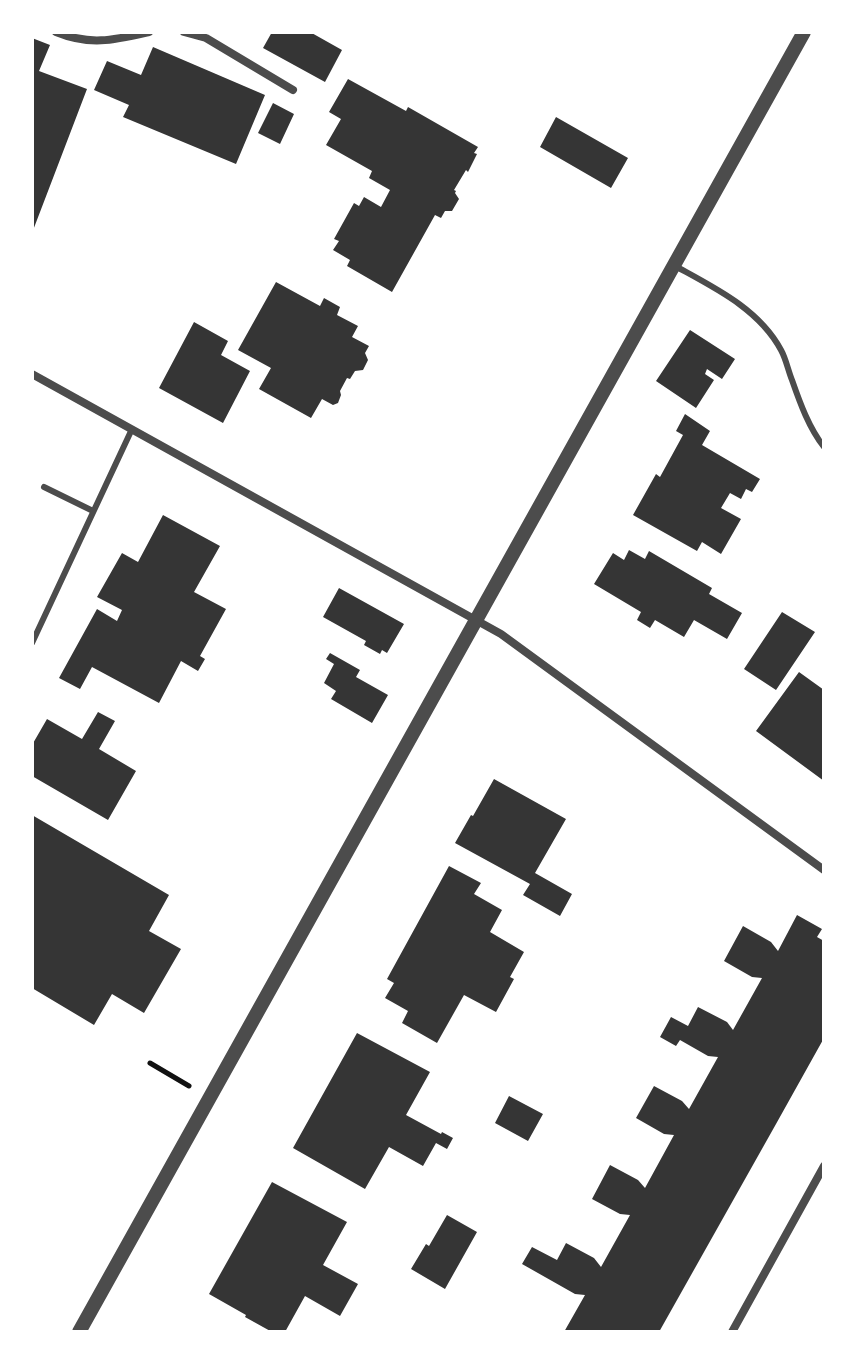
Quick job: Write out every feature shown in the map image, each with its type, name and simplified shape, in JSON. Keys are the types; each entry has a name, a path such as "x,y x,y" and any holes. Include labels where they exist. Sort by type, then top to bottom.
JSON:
{"street":[{"path":"56,32 93,42 149,32"},
{"path":"184,32 206,38 293,90"},
{"path":"79,1332 804,32"},
{"path":"32,374 501,634 824,870"},
{"path":"732,1332 824,1166"}],"lane":[{"path":"675,266 744,307 766,327 782,352 806,417 824,447"},
{"path":"32,643 132,429"},
{"path":"44,487 93,511"}],"path":[{"path":"150,1063 210,1098"}],"building":[{"path":"272,32 310,32 342,50 325,82 263,48"},
{"path":"32,38 50,45 39,71 87,89 32,233"},
{"path":"153,47 265,95 236,164 123,117 129,105 94,90 107,61 141,75"},
{"path":"348,79 406,111 408,107 478,147 468,172 466,170 454,190 459,199 452,211 445,211 441,218 435,215 392,292 347,266 350,260 333,250 339,241 334,239 354,203 359,206 364,197 381,207 390,190 369,178 372,171 326,145 341,119 329,112"},
{"path":"273,103 294,114 280,144 258,133"},
{"path":"556,117 628,158 611,188 540,147"},
{"path":"276,282 320,306 324,298 340,307 337,315 358,326 352,337 369,346 365,353 368,360 363,370 355,371 350,379 347,378 338,403 333,405 322,399 311,418 259,389 271,368 238,350"},
{"path":"194,322 228,341 221,355 250,371 223,423 159,388"},
{"path":"690,330 735,359 722,379 707,369 705,374 714,380 696,408 656,381"},
{"path":"685,414 710,431 702,445 760,479 752,492 746,489 741,499 730,493 721,508 741,519 721,554 702,542 697,551 633,515 656,474 660,477 683,435 676,431"},
{"path":"163,515 220,546 194,592 226,609 200,656 205,659 198,671 181,661 159,703 92,667 80,689 59,678 97,609 117,621 122,610 97,597 122,553 138,562"},
{"path":"629,550 645,559 649,551 712,588 709,594 742,613 727,639 694,620 684,637 655,620 650,628 637,620 641,612 594,584 613,553 624,560"},
{"path":"339,588 404,624 387,653 382,650 380,654 364,645 366,641 323,617"},
{"path":"782,612 815,632 776,690 744,669"},
{"path":"330,653 360,670 356,677 388,695 372,723 331,699 336,691 324,683 334,664 326,659"},
{"path":"799,672 824,690 824,781 756,731"},
{"path":"98,712 115,721 99,749 136,771 108,820 32,776 32,745 47,719 82,739"},
{"path":"494,779 566,819 535,873 572,894 560,916 523,895 530,884 455,843"},
{"path":"32,815 169,895 149,931 181,949 144,1013 112,994 94,1025 32,988"},
{"path":"449,866 481,883 474,894 502,910 490,932 524,952 496,1012 464,995 437,1043 402,1023 408,1011 385,998 394,983 387,979"},
{"path":"797,915 822,929 817,937 824,941 824,1038 776,1124 659,1332 564,1332 585,1295 575,1294 522,1264 532,1247 557,1260 566,1243 594,1258 601,1267 630,1215 620,1214 592,1199 610,1165 638,1180 645,1188 674,1135 664,1134 636,1118 654,1086 682,1101 689,1109 718,1057 708,1056 680,1040 676,1046 660,1037 671,1017 688,1026 698,1007 727,1022 733,1030 762,978 752,977 724,961 743,926 771,942 778,951"},
{"path":"357,1033 430,1072 406,1115 453,1138 447,1149 436,1143 423,1166 389,1147 365,1189 293,1148"},
{"path":"509,1096 543,1114 528,1141 495,1123"},
{"path":"272,1182 347,1222 323,1265 358,1284 340,1316 305,1296 285,1332 272,1332 209,1294"},
{"path":"447,1215 477,1232 445,1289 411,1269"}]}
